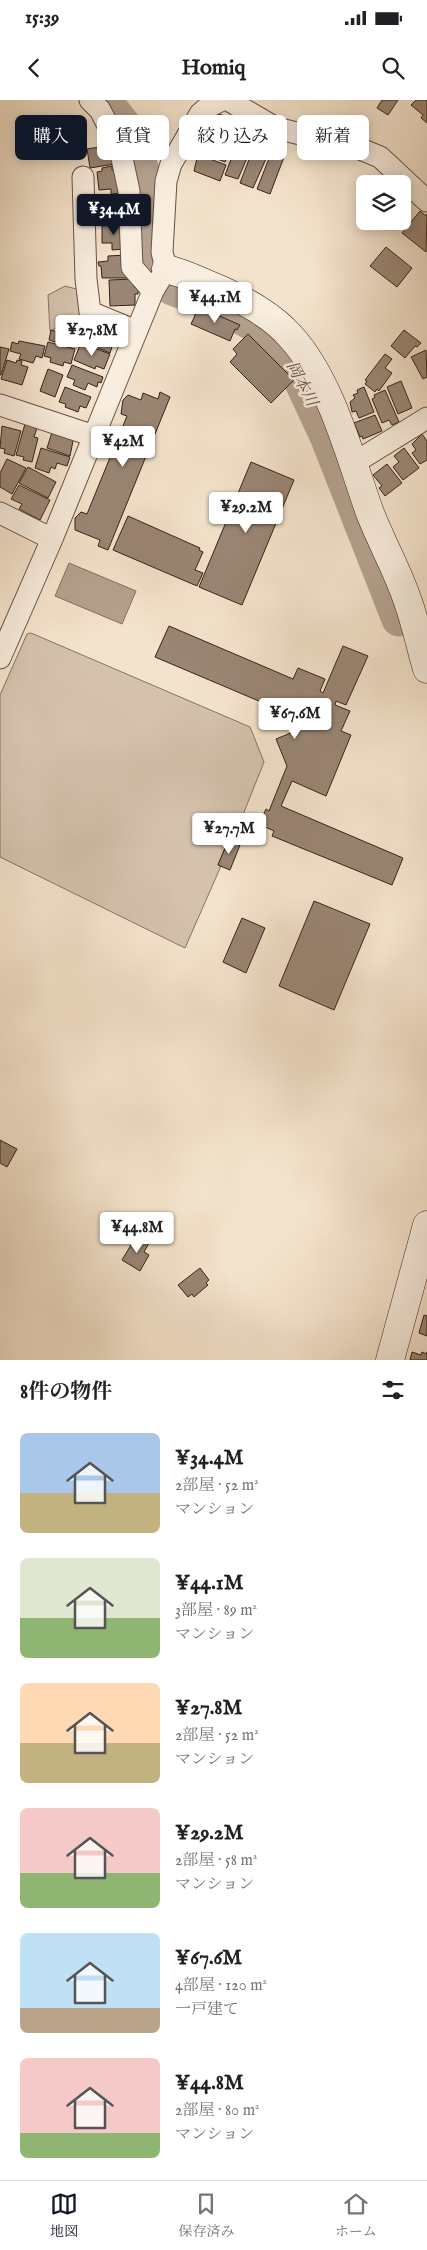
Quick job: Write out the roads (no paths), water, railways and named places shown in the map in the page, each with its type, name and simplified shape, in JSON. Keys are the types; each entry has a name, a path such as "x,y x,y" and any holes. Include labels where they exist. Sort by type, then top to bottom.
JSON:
{"street":[{"path":"90,100 100,110 120,149 129,191 132,267 159,279 179,272 242,300 263,312 291,337 315,372 354,463 371,514 406,597 427,670"},
{"path":"0,658 52,539 159,279 166,181 171,164 200,114 208,107 222,100"},
{"path":"228,100 276,128 358,148 380,158 427,201"},
{"path":"83,177 86,279 90,312 136,331"},
{"path":"0,405 94,436"},
{"path":"354,463 427,418"},
{"path":"0,513 52,539"},
{"path":"390,1360 427,1225"}],"waterway":[{"name":"岡本川","path":"104,100 129,132 143,174 146,252 150,266 172,288 217,305 254,324 275,342 294,365 327,436 399,619"}]}
